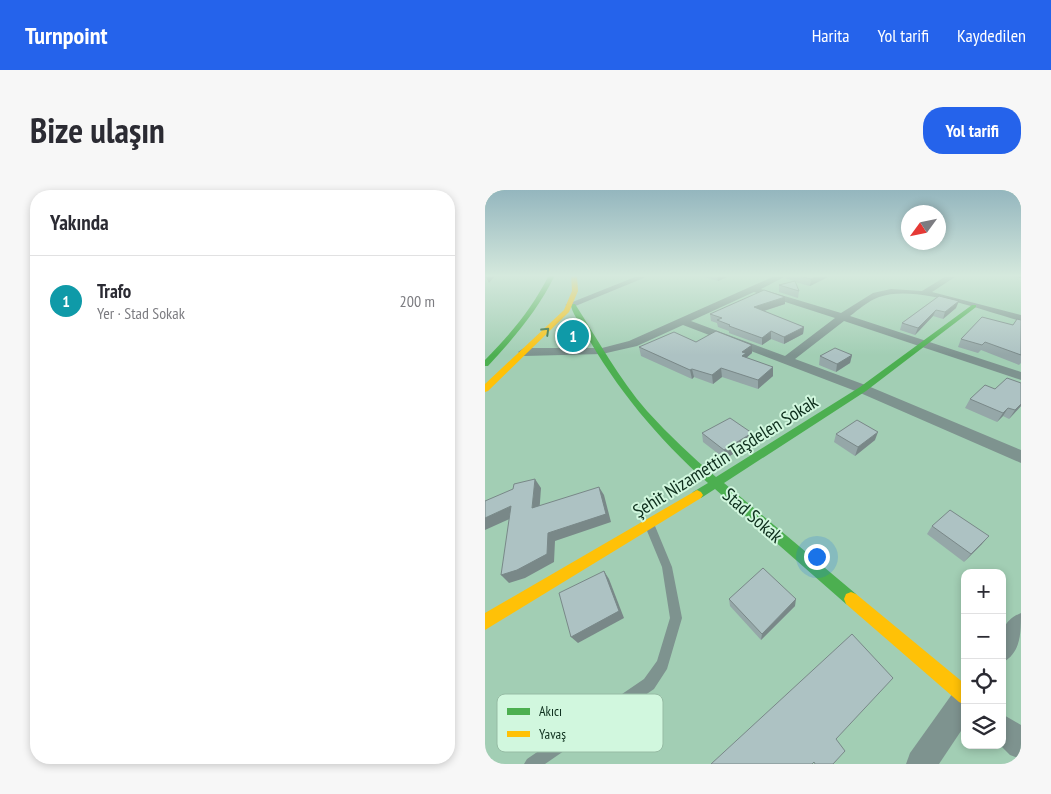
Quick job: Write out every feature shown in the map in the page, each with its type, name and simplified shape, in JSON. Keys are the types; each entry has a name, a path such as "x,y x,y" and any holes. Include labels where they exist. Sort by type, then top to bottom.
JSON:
{"street":[{"path":"485,364 520,331 544,304 565,302"},
{"path":"485,388 524,352 572,302"},
{"name":"Stad Sokak","path":"573,302 602,351 643,412 684,456 961,693"},
{"path":"524,352 602,351 633,344 723,302"},
{"path":"795,302 923,342 1021,376"},
{"path":"787,360 864,302"},
{"path":"956,302 1021,318"},
{"name":"Şehit Nizamettin Taşdelen Sokak","path":"485,622 716,484 863,389 923,342 974,306"},
{"path":"681,321 863,389 1021,457"},
{"path":"1006,645 1021,625"},
{"path":"921,764 962,704"},
{"path":"1006,731 1021,744"}],"lane":[{"path":"634,694 649,684 662,664 676,618 667,568 649,524"},
{"path":"532,764 550,752"}],"building":[{"path":"737,302 770,302 754,307 804,327 784,337 771,331 762,338 729,326 717,320 722,318 710,314"},
{"path":"931,302 958,302 945,312 936,310 918,328 902,323"},
{"path":"982,317 1013,325 1017,319 1021,320 1021,355 985,342 982,345 961,339"},
{"path":"716,331 752,345 742,352 746,353 742,356 773,367 758,380 721,368 712,375 690,370 639,347 674,332 696,342"},
{"path":"835,348 852,355 837,364 820,356"},
{"path":"1007,378 1021,383 1021,404 1015,410 1008,408 1003,413 970,399 985,385 995,389"},
{"path":"730,418 752,433 724,450 702,433"},
{"path":"857,420 878,432 858,447 836,434"},
{"path":"535,479 532,508 599,487 606,514 548,533 547,554 517,570 501,575 511,506 485,518 485,501 513,489 514,484"},
{"path":"950,510 989,536 971,554 932,526"},
{"path":"763,568 796,599 762,634 729,599"},
{"path":"604,571 619,611 571,637 559,593"},
{"path":"852,634 893,678 836,739 845,751 833,764 815,764 814,762 812,764 711,764"}],"traffic: fast":[{"path":"485,364 505,344 538,302"},
{"path":"573,305 596,345 643,412 684,456 851,599"},
{"path":"697,495 863,389 974,306"}],"traffic: slow":[{"path":"485,389 567,311 571,302"},
{"path":"485,622 697,495"},
{"path":"851,599 961,693"}],"place":[{"name":"Trafo","path":"573,336"}]}
